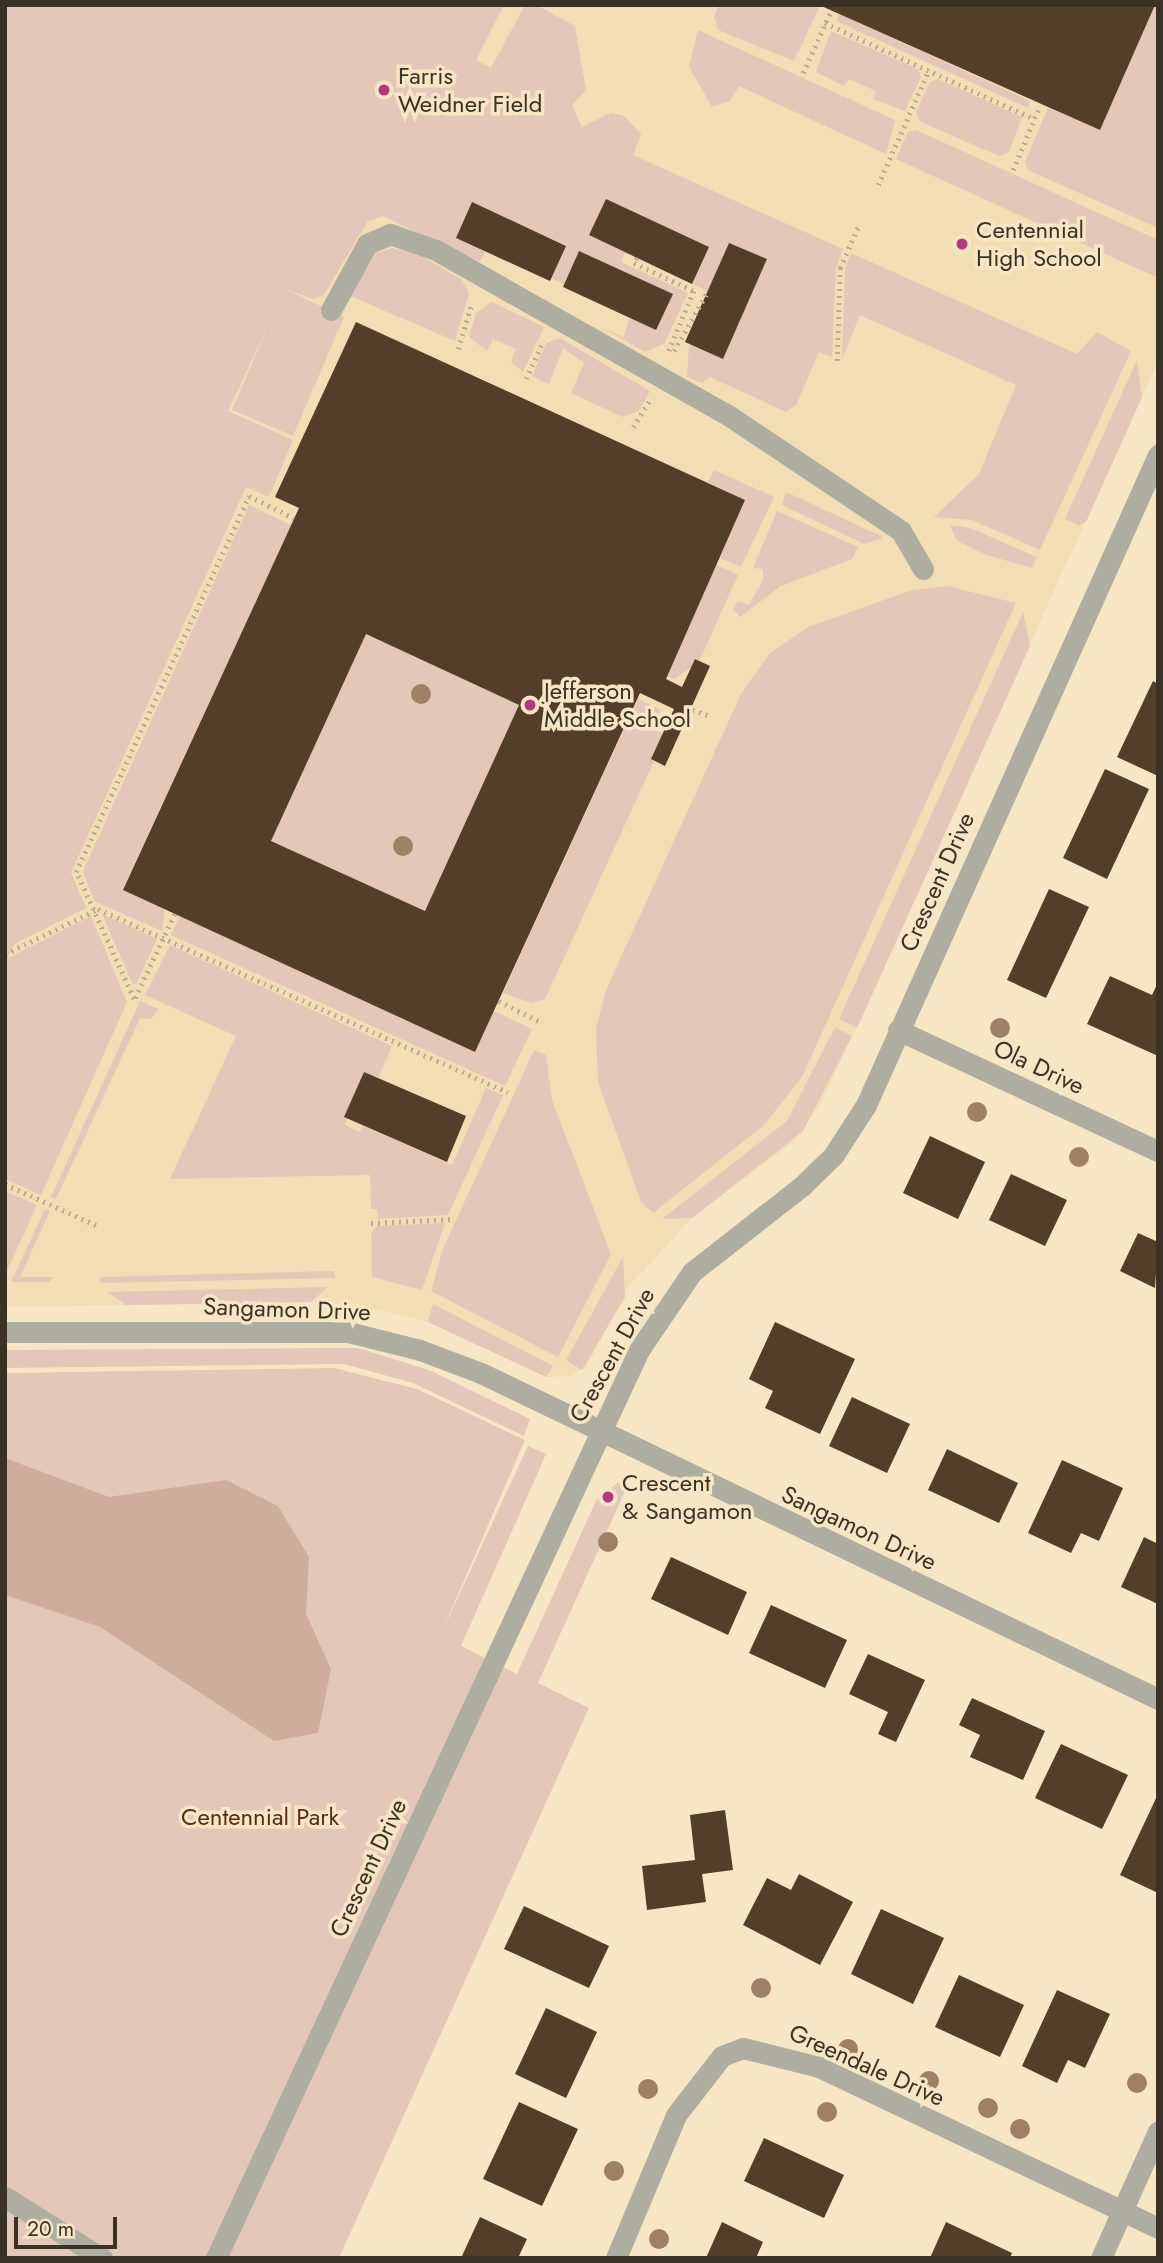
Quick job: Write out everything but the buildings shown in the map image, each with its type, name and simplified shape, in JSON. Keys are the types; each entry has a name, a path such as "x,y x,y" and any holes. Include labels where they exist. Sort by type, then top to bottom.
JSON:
{"street":[{"path":"331,310 367,244 390,234 436,250 479,278 728,415 901,531 923,569"},
{"name":"Crescent Drive","path":"216,2258 598,1432 639,1350 692,1272 833,1156 866,1105 1158,455"},
{"name":"Ola Drive","path":"898,1030 1158,1151"},
{"name":"Sangamon Drive","path":"5,1332 348,1332 481,1373 598,1432 1158,1699"},
{"name":"Greendale Drive","path":"616,2258 676,2115 722,2056 743,2048 819,2067 1158,2228"},
{"path":"1101,2258 1158,2131"},
{"path":"5,2197 102,2258"}],"path":[{"path":"803,73 831,11"},
{"path":"825,23 1035,118"},
{"path":"878,185 929,69"},
{"path":"1013,170 1040,105"},
{"path":"837,360 840,268 859,225"},
{"path":"632,427 660,378 694,291 634,263 637,258"},
{"path":"458,349 479,278"},
{"path":"670,349 676,352 703,291 707,293"},
{"path":"175,913 134,999 76,872 249,496 295,518"},
{"path":"686,707 709,716"},
{"path":"5,954 93,910 162,937 508,1092"},
{"path":"499,1001 539,1021"},
{"path":"5,1184 96,1226"},
{"path":"371,1223 452,1219"}],"shaded area":[{"name":"Jefferson Middle School","path":"5,5 1158,5 1158,360 822,1102 792,1143 692,1218 628,1287 587,1366 571,1376 546,1377 428,1322 370,1308 311,1302 5,1307"},
{"path":"5,1458 109,1497 226,1480 278,1506 309,1557 306,1614 331,1669 318,1733 274,1741 100,1627 5,1595"}],"green space":[{"path":"5,5 504,5 476,60 491,68 525,5 540,7 575,26 586,90 572,105 582,127 611,113 624,116 641,134 633,155 843,249 836,268 832,357 819,352 796,405 786,412 710,377 702,383 687,377 689,344 723,358 767,259 729,243 708,291 692,284 709,247 606,199 589,235 625,252 621,262 688,293 664,344 645,352 603,328 623,337 630,318 656,330 673,294 579,251 564,284 551,278 566,245 473,203 456,238 485,252 479,263 383,216 368,221 323,296 313,299 285,289 344,317 293,436 232,410 268,326 228,411 293,440 269,497 246,487 71,873 86,908 14,944 8,958 91,916 127,1002 41,1195 5,1179"},
{"path":"719,5 820,6 794,61 718,30 714,17"},
{"path":"1155,5 1158,5 1158,228 1028,170 1025,162 1048,108 1100,130"},
{"path":"839,14 1030,101 1028,108 836,21"},
{"path":"698,30 895,120 886,154 739,86 730,101 712,107 689,67"},
{"path":"831,31 918,69 921,77 905,111 873,99 876,91 849,79 844,86 816,72"},
{"path":"938,79 1022,117 1009,152 999,156 919,121 916,112 930,82"},
{"path":"916,130 1158,240 1158,278 896,159 908,132"},
{"path":"391,248 416,253 461,279 469,293 455,341 348,295 373,255"},
{"path":"851,253 1077,354 1097,332 1131,351 1040,550 972,520 934,517 979,474 1016,385 860,315 842,359 845,269"},
{"path":"492,302 544,327 523,372 511,362 516,349 493,339 487,351 469,337 476,313"},
{"path":"560,338 650,391 639,411 623,417 571,393 584,363 563,348 549,384 532,376 546,343"},
{"path":"1137,360 1142,397 1086,522 1079,525 1065,519"},
{"path":"714,470 774,497 741,567 720,558 745,500 708,482"},
{"path":"786,492 883,538 864,544 782,505"},
{"path":"249,505 291,525 123,889 165,909 162,931 94,901 83,871"},
{"path":"777,511 858,547 852,559 781,586 740,617 733,609 738,601 749,605 763,580 763,569 753,568"},
{"path":"950,525 970,528 1037,557 1032,568 984,554 957,541"},
{"path":"716,565 738,575 699,662 675,679 667,676"},
{"path":"947,586 1016,603 802,1077 764,1125 653,1213 641,1202 598,1082 596,1028 606,990 741,694 770,653 808,627 912,590"},
{"path":"1023,612 1030,646 857,1028 839,1019"},
{"path":"366,634 519,705 425,911 271,841"},
{"path":"638,699 661,710 652,728 666,735 545,999 532,1003 503,993"},
{"path":"102,914 157,939 136,984 132,983"},
{"path":"180,915 475,1052 494,1011 532,1029 505,1086 171,935"},
{"path":"170,945 392,1046 378,1078 364,1072 345,1125 360,1132 363,1126 452,1165 486,1088 503,1095 448,1215 378,1219 377,1209 371,1209 370,1175 170,1179 236,1036 145,995"},
{"path":"140,1001 158,1009 151,1019 140,1018 56,1199 51,1197"},
{"path":"835,1027 852,1036 803,1131 692,1218 662,1219 787,1121"},
{"path":"534,1050 546,1055 552,1100 611,1254 558,1357 431,1291 443,1249"},
{"path":"5,1191 37,1205 5,1275"},
{"path":"45,1209 50,1211 20,1277 53,1277 50,1282 11,1282"},
{"path":"445,1223 422,1290 372,1277 371,1233 377,1226"},
{"path":"623,1257 625,1297 582,1370 566,1360"},
{"path":"334,1271 335,1278 100,1283 100,1277"},
{"path":"328,1287 311,1302 126,1305 107,1292"},
{"path":"433,1304 553,1366 546,1377 428,1322"},
{"path":"358,1348 429,1370 530,1419 524,1436 413,1383 344,1364 5,1368 5,1350"},
{"name":"Centennial Park","path":"334,1368 417,1389 525,1440 440,1636 528,1446 546,1454 461,1646 517,1674 596,1501 618,1482 627,1487 538,1683 589,1708 339,2258 5,2258 5,1373"}],"place":[{"name":"Farris Weidner Field","path":"384,90"},
{"name":"Centennial High School","path":"962,244"},
{"name":"Jefferson Middle School","path":"530,705"},
{"name":"Crescent & Sangamon","path":"608,1497"}]}
